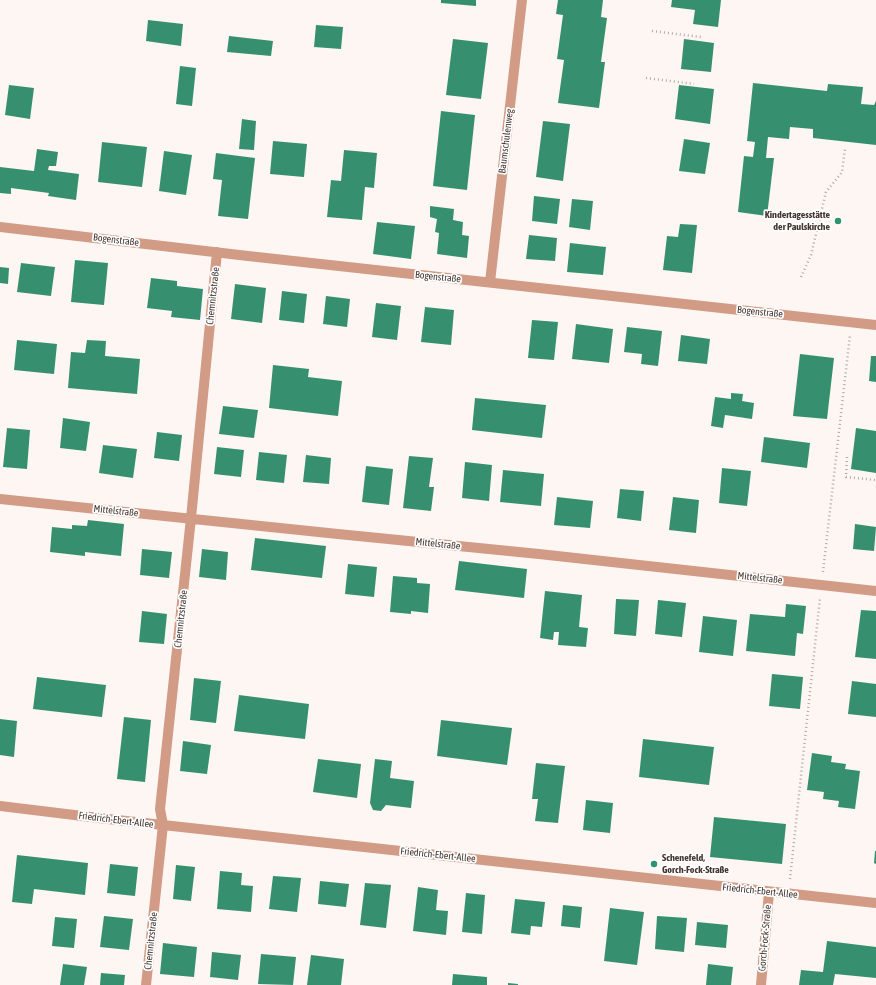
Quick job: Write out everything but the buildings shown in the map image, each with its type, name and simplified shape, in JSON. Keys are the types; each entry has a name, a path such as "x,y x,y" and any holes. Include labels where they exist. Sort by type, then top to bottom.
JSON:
{"street":[{"name":"Baumschulenweg","path":"490,282 522,0"},
{"name":"Bogenstraße","path":"0,227 876,325"},
{"name":"Chemnitzstraße","path":"146,985 163,825 160,809 191,518 217,252"},
{"name":"Mittelstraße","path":"0,499 539,554 876,591"},
{"name":"Friedrich-Ebert-Allee","path":"0,806 876,903"},
{"name":"Gorch-Fock-Straße","path":"761,985 768,892"}],"path":[{"path":"652,31 701,37"},
{"path":"646,78 694,84"},
{"path":"801,277 811,254 826,192 842,172 845,148"},
{"path":"822,578 851,331"},
{"path":"847,457 846,477 876,480"},
{"path":"790,879 820,595"}],"place":[{"name":"Kindertagesstätte der Paulskirche","path":"838,221"},
{"name":"Schenefeld, Gorch-Fock-Straße","path":"654,864"}]}
